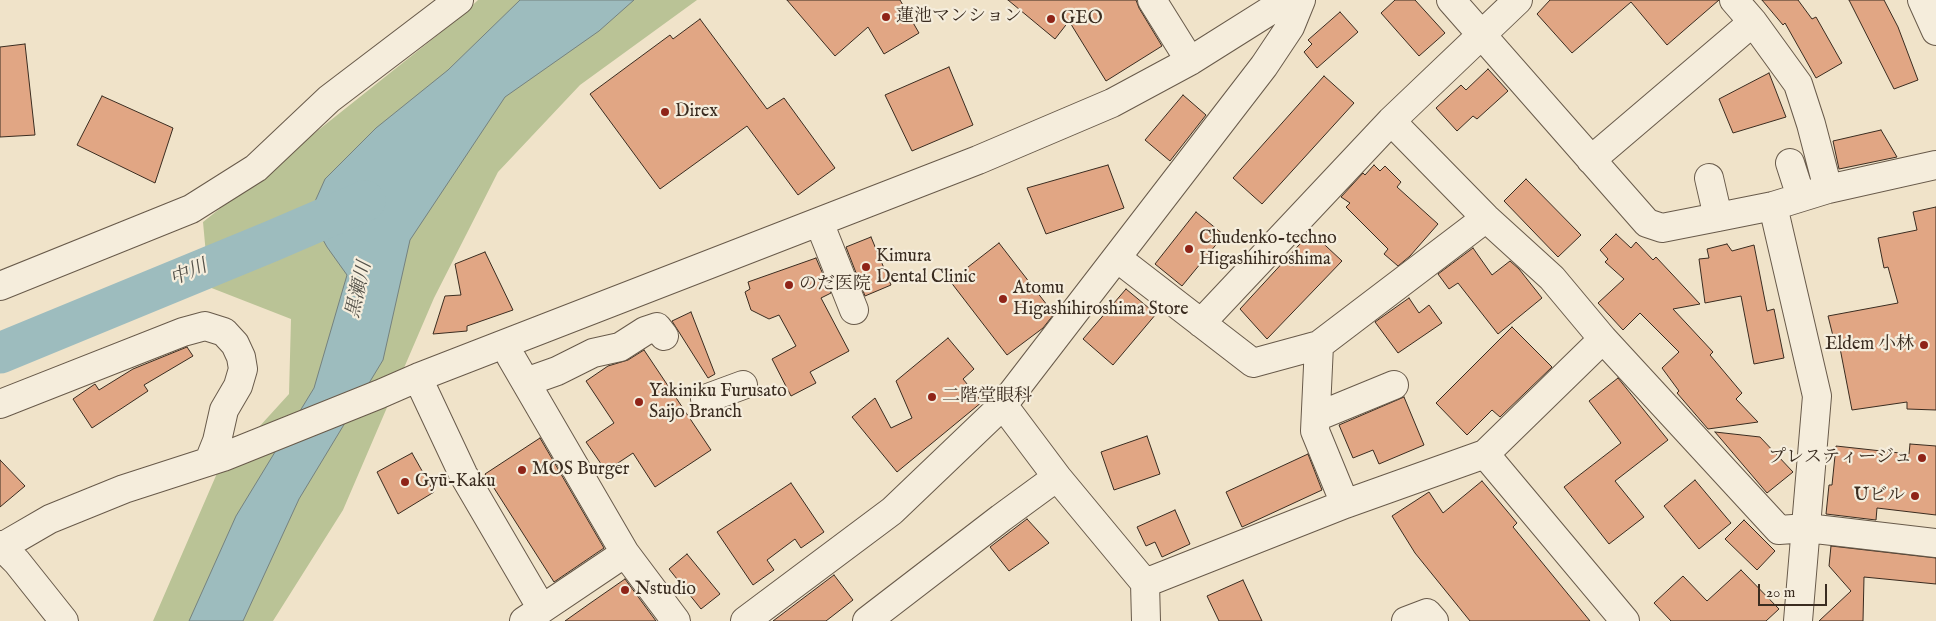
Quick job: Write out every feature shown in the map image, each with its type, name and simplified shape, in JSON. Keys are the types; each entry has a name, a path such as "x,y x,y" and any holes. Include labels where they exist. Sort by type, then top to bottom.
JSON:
{"street":[{"path":"0,286 191,210 256,168 329,99 460,0"},
{"path":"1152,0 1190,61"},
{"path":"64,621 13,558 1,547 50,519 124,489 216,459 419,377 978,160 1112,103 1190,61 1286,0"},
{"path":"745,621 892,511 1003,406 1264,66 1290,27 1301,0"},
{"path":"1451,0 1591,160 1643,203 1647,223 1662,228 1773,206 1828,189 1936,165"},
{"path":"1201,324 1391,121 1518,0"},
{"path":"1734,0 1753,22 1798,84 1811,124 1828,189"},
{"path":"1922,0 1936,31"},
{"path":"1591,160 1753,22"},
{"path":"1391,121 1486,218 1552,278 1604,339 1778,530 1807,528 1936,543"},
{"path":"1790,163 1801,197"},
{"path":"1709,178 1718,217"},
{"path":"1773,206 1818,396 1798,621"},
{"path":"1118,258 1253,363 1319,345 1486,218"},
{"path":"819,222 854,310"},
{"path":"0,404 183,332 206,326 224,332 235,344 241,357 243,369 238,386 224,410 217,441 216,459"},
{"path":"526,382 557,371 593,352 620,347 645,331 657,327 664,336"},
{"path":"1145,583 1345,504 1485,454 1604,339"},
{"path":"505,344 510,356 625,553 676,621"},
{"path":"1319,345 1315,431 1345,504"},
{"path":"419,377 463,474 533,615 625,553"},
{"path":"705,399 743,385"},
{"path":"1316,417 1394,385"},
{"path":"1003,406 1057,477 1145,583 1146,621"},
{"path":"1485,454 1626,621"},
{"path":"867,621 1057,477"},
{"path":"1406,621 1427,613 1434,621"}],"green space":[{"path":"478,0 697,0 580,85 498,172 434,298 343,510 273,621 153,621 218,471 289,394 291,319 209,287 203,222 459,18"}],"water":[{"name":"黒瀬川","path":"520,0 634,0 599,31 505,97 410,240 383,360 299,499 243,621 189,621 236,516 314,388 347,275 327,247 309,215 325,179 376,128 448,70"}],"building":[{"path":"787,0 900,0 919,33 884,54 868,27 835,56"},
{"path":"1008,0 1136,0 1162,46 1106,81 1069,21 1055,39"},
{"path":"1395,0 1415,0 1445,33 1419,56 1381,13"},
{"path":"1550,0 1719,0 1667,45 1631,2 1572,53 1537,14"},
{"path":"1762,0 1798,0 1812,19 1816,17 1842,63 1816,78 1785,23 1783,25"},
{"path":"1849,0 1884,0 1898,27 1918,80 1894,89"},
{"path":"1340,12 1358,32 1317,68 1304,52 1312,44 1308,40"},
{"path":"700,19 767,109 784,98 835,168 798,195 747,126 660,189 590,94 670,35 673,39"},
{"path":"25,44 35,135 0,137 0,47"},
{"path":"949,67 973,125 912,151 885,95"},
{"path":"1488,69 1508,91 1477,119 1473,116 1457,131 1436,108 1461,85 1466,90"},
{"path":"1769,73 1786,117 1733,133 1719,99"},
{"path":"1324,76 1354,103 1262,204 1233,178"},
{"path":"1183,95 1206,115 1170,161 1145,140"},
{"path":"102,96 173,128 155,183 77,145"},
{"path":"1881,130 1897,157 1839,169 1833,141"},
{"path":"1108,165 1124,208 1046,234 1027,188"},
{"path":"1374,165 1380,171 1385,166 1401,182 1397,187 1438,224 1410,256 1398,266 1384,254 1388,249 1346,207 1350,203 1341,197 1363,173 1365,175"},
{"path":"1526,179 1581,235 1558,257 1504,201"},
{"path":"1936,207 1936,410 1907,409 1907,402 1852,410 1839,343 1835,344 1828,316 1898,303 1888,267 1884,268 1878,238 1917,230 1913,212"},
{"name":"Chudenko-techno Higashihiroshima","path":"1196,212 1224,235 1182,286 1155,264"},
{"path":"1311,232 1342,261 1267,339 1240,309"},
{"path":"1616,234 1631,248 1636,242 1653,260 1656,257 1700,304 1673,309 1713,352 1710,355 1742,393 1736,399 1758,422 1708,429 1677,393 1679,391 1662,368 1679,352 1640,313 1623,330 1598,303 1624,279 1605,262 1608,259 1600,250"},
{"name":"Kimura Dental Clinic","path":"871,237 891,285 865,296 846,247"},
{"name":"Atomu Higashihiroshima Store","path":"999,243 1054,314 1043,328 1007,355 950,281"},
{"path":"1727,244 1732,251 1754,245 1767,311 1774,309 1784,358 1754,364 1741,296 1705,303 1699,259 1709,258 1707,249"},
{"path":"1473,248 1492,275 1510,261 1519,269 1542,298 1498,334 1458,283 1449,289 1438,274"},
{"path":"485,252 513,310 467,326 467,331 433,334 445,296 461,295 455,264"},
{"path":"816,258 831,293 821,298 849,351 810,372 816,383 791,396 772,359 796,346 779,315 769,319 751,310 745,292 750,289 748,282"},
{"path":"1126,289 1156,314 1113,365 1083,339"},
{"path":"1409,298 1419,313 1429,305 1442,323 1398,353 1375,322"},
{"path":"691,312 715,374 708,378 672,321"},
{"path":"1512,327 1552,367 1500,417 1492,410 1467,435 1436,403"},
{"name":"二階堂眼科","path":"948,338 974,369 963,379 982,402 897,472 852,417 875,398 891,428 912,418 896,381"},
{"path":"187,347 193,356 144,385 148,391 92,428 73,399 95,384 99,390 133,369"},
{"name":"Yakiniku Furusato Saijo Branch","path":"644,350 711,450 655,487 633,453 606,471 586,442 614,423 586,381 608,366 628,360"},
{"path":"1618,378 1668,440 1615,481 1644,517 1609,544 1564,487 1621,443 1589,401"},
{"path":"1404,397 1424,445 1379,464 1373,450 1353,458 1339,425"},
{"path":"1715,432 1760,437 1793,472 1767,493"},
{"path":"1147,436 1160,474 1114,490 1101,452"},
{"path":"540,438 604,548 554,582 485,474"},
{"path":"1910,444 1936,446 1936,515 1877,508 1876,520 1826,514 1829,485 1832,485 1836,446 1909,454"},
{"name":"Gyū-Kaku","path":"412,453 434,492 398,514 377,472"},
{"path":"1308,454 1322,490 1242,527 1226,492"},
{"path":"0,460 25,486 0,507"},
{"path":"1695,480 1731,523 1699,549 1664,506"},
{"path":"1482,481 1517,523 1513,527 1590,621 1470,621 1415,553 1392,516 1429,492 1443,513"},
{"path":"791,483 824,532 801,548 795,539 767,560 774,570 753,585 717,532"},
{"path":"1175,510 1190,544 1162,557 1155,542 1146,546 1137,527"},
{"path":"1027,519 1049,543 1009,571 990,547"},
{"path":"1744,520 1775,551 1757,570 1725,539"},
{"path":"1831,546 1936,558 1936,584 1864,577 1863,621 1819,621 1851,591 1829,566"},
{"path":"687,554 720,594 701,609 669,569"},
{"path":"1741,570 1779,609 1766,621 1671,621 1654,603 1683,576 1707,601"},
{"path":"834,575 853,600 826,621 773,621"},
{"name":"Nstudio","path":"625,579 656,621 565,621 589,604"},
{"path":"1243,580 1262,621 1219,621 1207,596"}],"waterway":[{"name":"中川","path":"0,353 365,201"}],"place":[{"name":"蓮池マンション","path":"886,17"},
{"name":"GEO","path":"1051,19"},
{"name":"Direx","path":"665,112"},
{"name":"Chudenko-techno Higashihiroshima","path":"1189,249"},
{"name":"Kimura Dental Clinic","path":"866,267"},
{"name":"のだ医院","path":"789,285"},
{"name":"Atomu Higashihiroshima Store","path":"1003,299"},
{"name":"Eldem 小林","path":"1924,345"},
{"name":"二階堂眼科","path":"932,397"},
{"name":"Yakiniku Furusato Saijo Branch","path":"639,402"},
{"name":"プレスティージュ","path":"1922,458"},
{"name":"MOS Burger","path":"522,470"},
{"name":"Gyū-Kaku","path":"405,482"},
{"name":"Uビル","path":"1915,496"},
{"name":"Nstudio","path":"625,590"}]}
